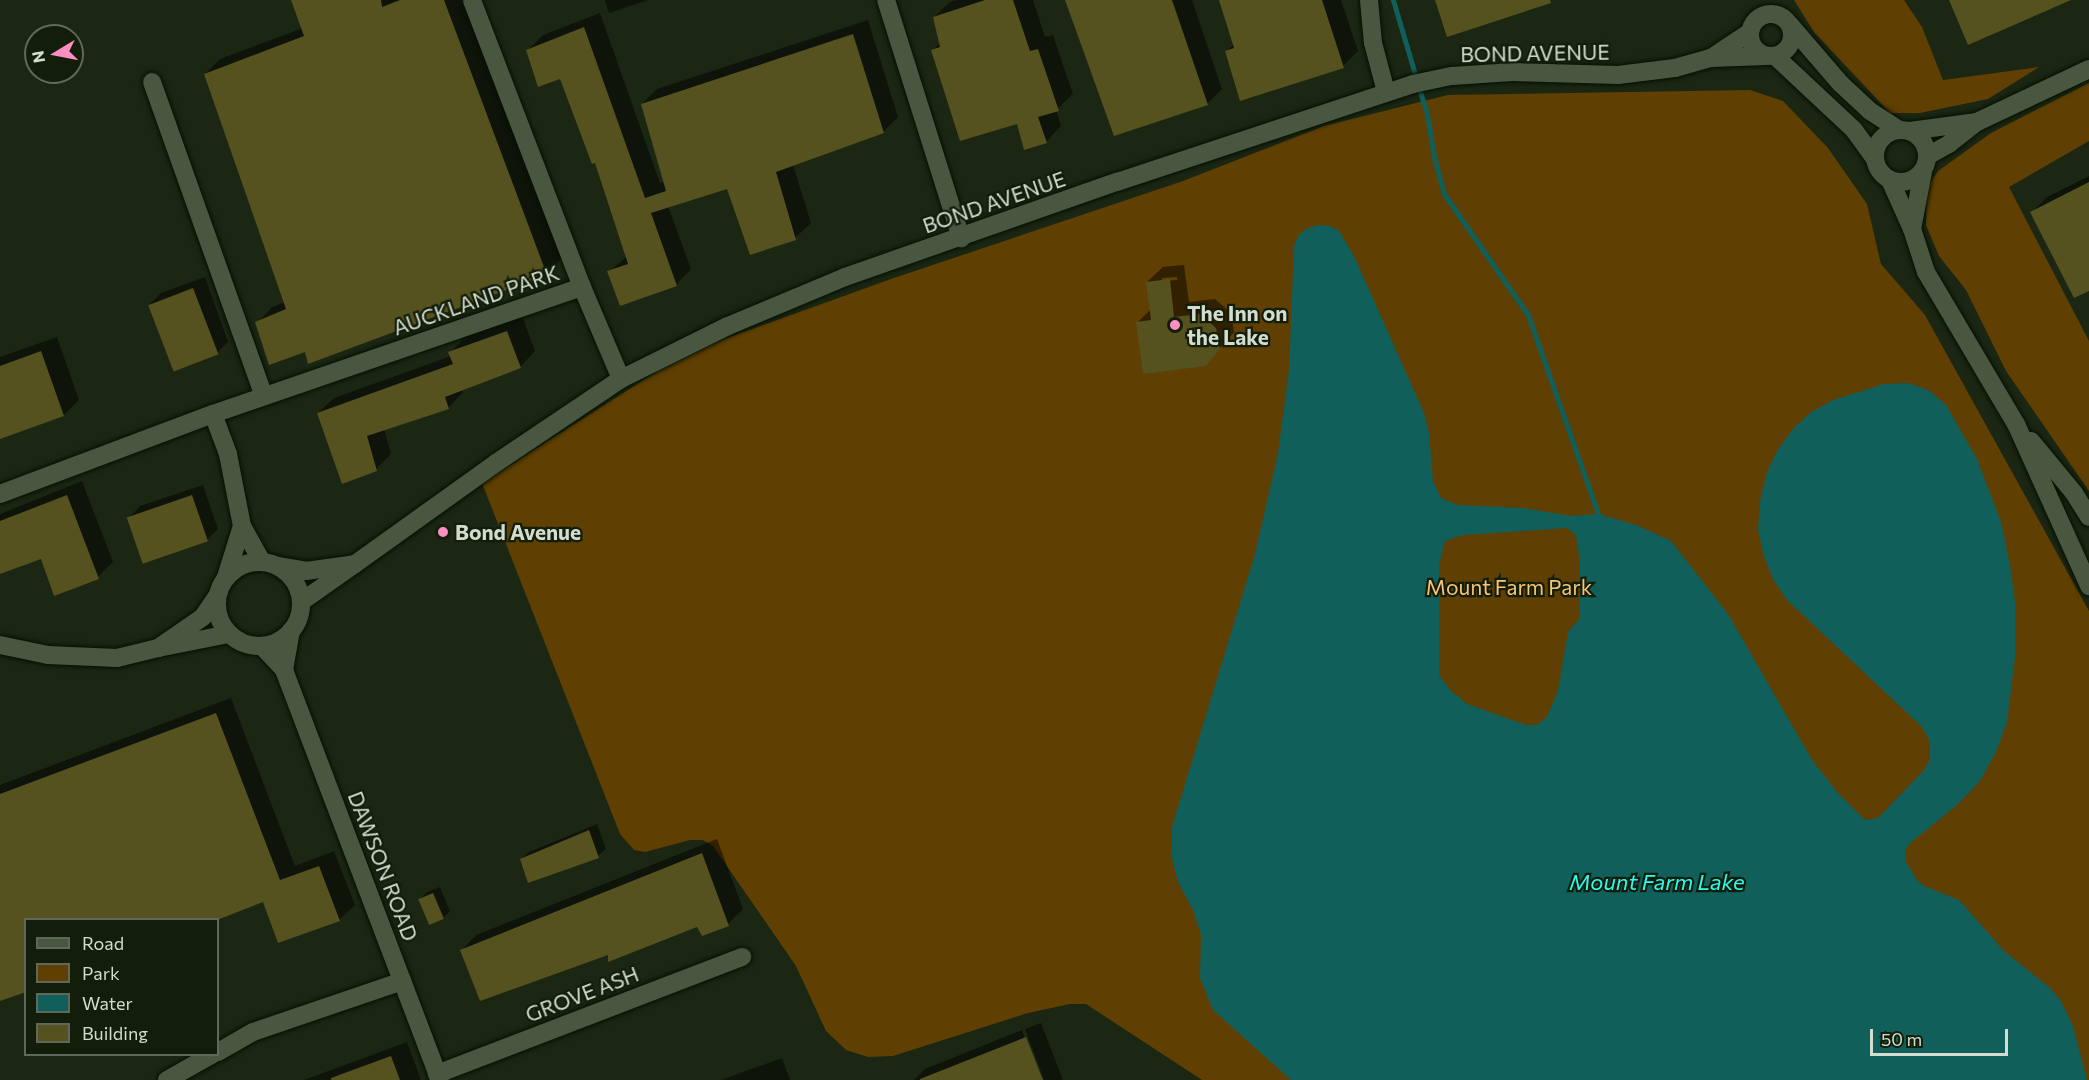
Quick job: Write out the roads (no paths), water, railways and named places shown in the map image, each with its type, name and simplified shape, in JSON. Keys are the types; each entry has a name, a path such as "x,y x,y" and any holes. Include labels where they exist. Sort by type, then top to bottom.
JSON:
{"street":[{"name":"AUCKLAND PARK","path":"0,494 213,414 582,287 472,0"},
{"path":"886,0 961,238"},
{"path":"1369,0 1373,43 1386,92"},
{"path":"1770,56 1787,50 1791,44 1792,31 1774,0"},
{"path":"1912,229 1925,164 1923,141 1869,111 1840,84 1786,21 1760,8 1750,32 1752,44 1770,56 1854,130 1875,159 1882,175 1890,180 1911,181 1925,164 1977,122 2089,69"},
{"name":"BOND AVENUE","path":"1711,58 1750,32"},
{"name":"BOND AVENUE","path":"301,602 496,463 621,379 728,326 823,286 1117,182 1418,83 1452,76 1512,72 1618,75 1676,68 1711,58 1770,56"},
{"path":"152,82 264,396"},
{"path":"1875,159 1878,143 1890,132 1977,122"},
{"path":"1890,180 1912,229 1926,272 2016,424 2089,586"},
{"path":"582,287 621,379"},
{"path":"213,414 228,454 242,526 269,564 294,581 301,602 297,622 291,631 278,641 262,646 241,642 229,634 221,623 217,610 217,596"},
{"path":"2016,424 2074,493 2089,517"},
{"path":"158,648 203,617 226,577 242,526"},
{"path":"226,577 248,563 269,564"},
{"name":"BOND AVENUE","path":"269,564 306,571 355,564"},
{"path":"284,670 291,631"},
{"path":"0,645 48,656 117,657 229,634"},
{"name":"DAWSON ROAD","path":"262,646 284,670 438,1077"},
{"name":"GROVE ASH","path":"438,1077 742,957"},
{"path":"219,1051 253,1032 403,981"},
{"path":"167,1080 209,1056"}],"water":[{"name":"Mount Farm Lake","path":"1318,225 1330,226 1339,231 1354,256 1424,413 1429,433 1433,481 1441,498 1458,505 1522,508 1571,516 1598,514 1636,525 1671,541 1728,614 1812,760 1837,792 1865,820 1878,818 1925,769 1930,759 1930,741 1921,726 1787,600 1773,579 1764,557 1758,530 1760,501 1767,472 1777,451 1793,429 1811,412 1833,400 1884,384 1908,383 1928,390 1946,405 1977,459 2001,522 2015,602 2015,657 2007,722 1996,752 1980,781 1957,805 1909,844 1905,851 1906,862 1917,880 1924,886 1959,900 2004,951 2050,988 2061,1001 2073,1026 2087,1080 1291,1080 1213,1010 1200,978 1201,935 1193,910 1178,882 1171,855 1172,827 1255,554 1278,453 1289,370 1294,246 1298,236 1306,229","holes":["1567,528 1576,535 1580,563 1580,618 1568,632 1558,691 1547,717 1537,725 1526,725 1467,704 1450,690 1439,675 1439,565 1445,541 1463,535"]}],"waterway":[{"path":"1393,0 1427,115 1434,157 1444,194 1528,315 1598,514"}],"place":[{"name":"The Inn on the Lake","path":"1175,325"},
{"name":"Bond Avenue","path":"443,532"}],"park label":[{"name":"Mount Farm Park","path":"1509,587"}]}
